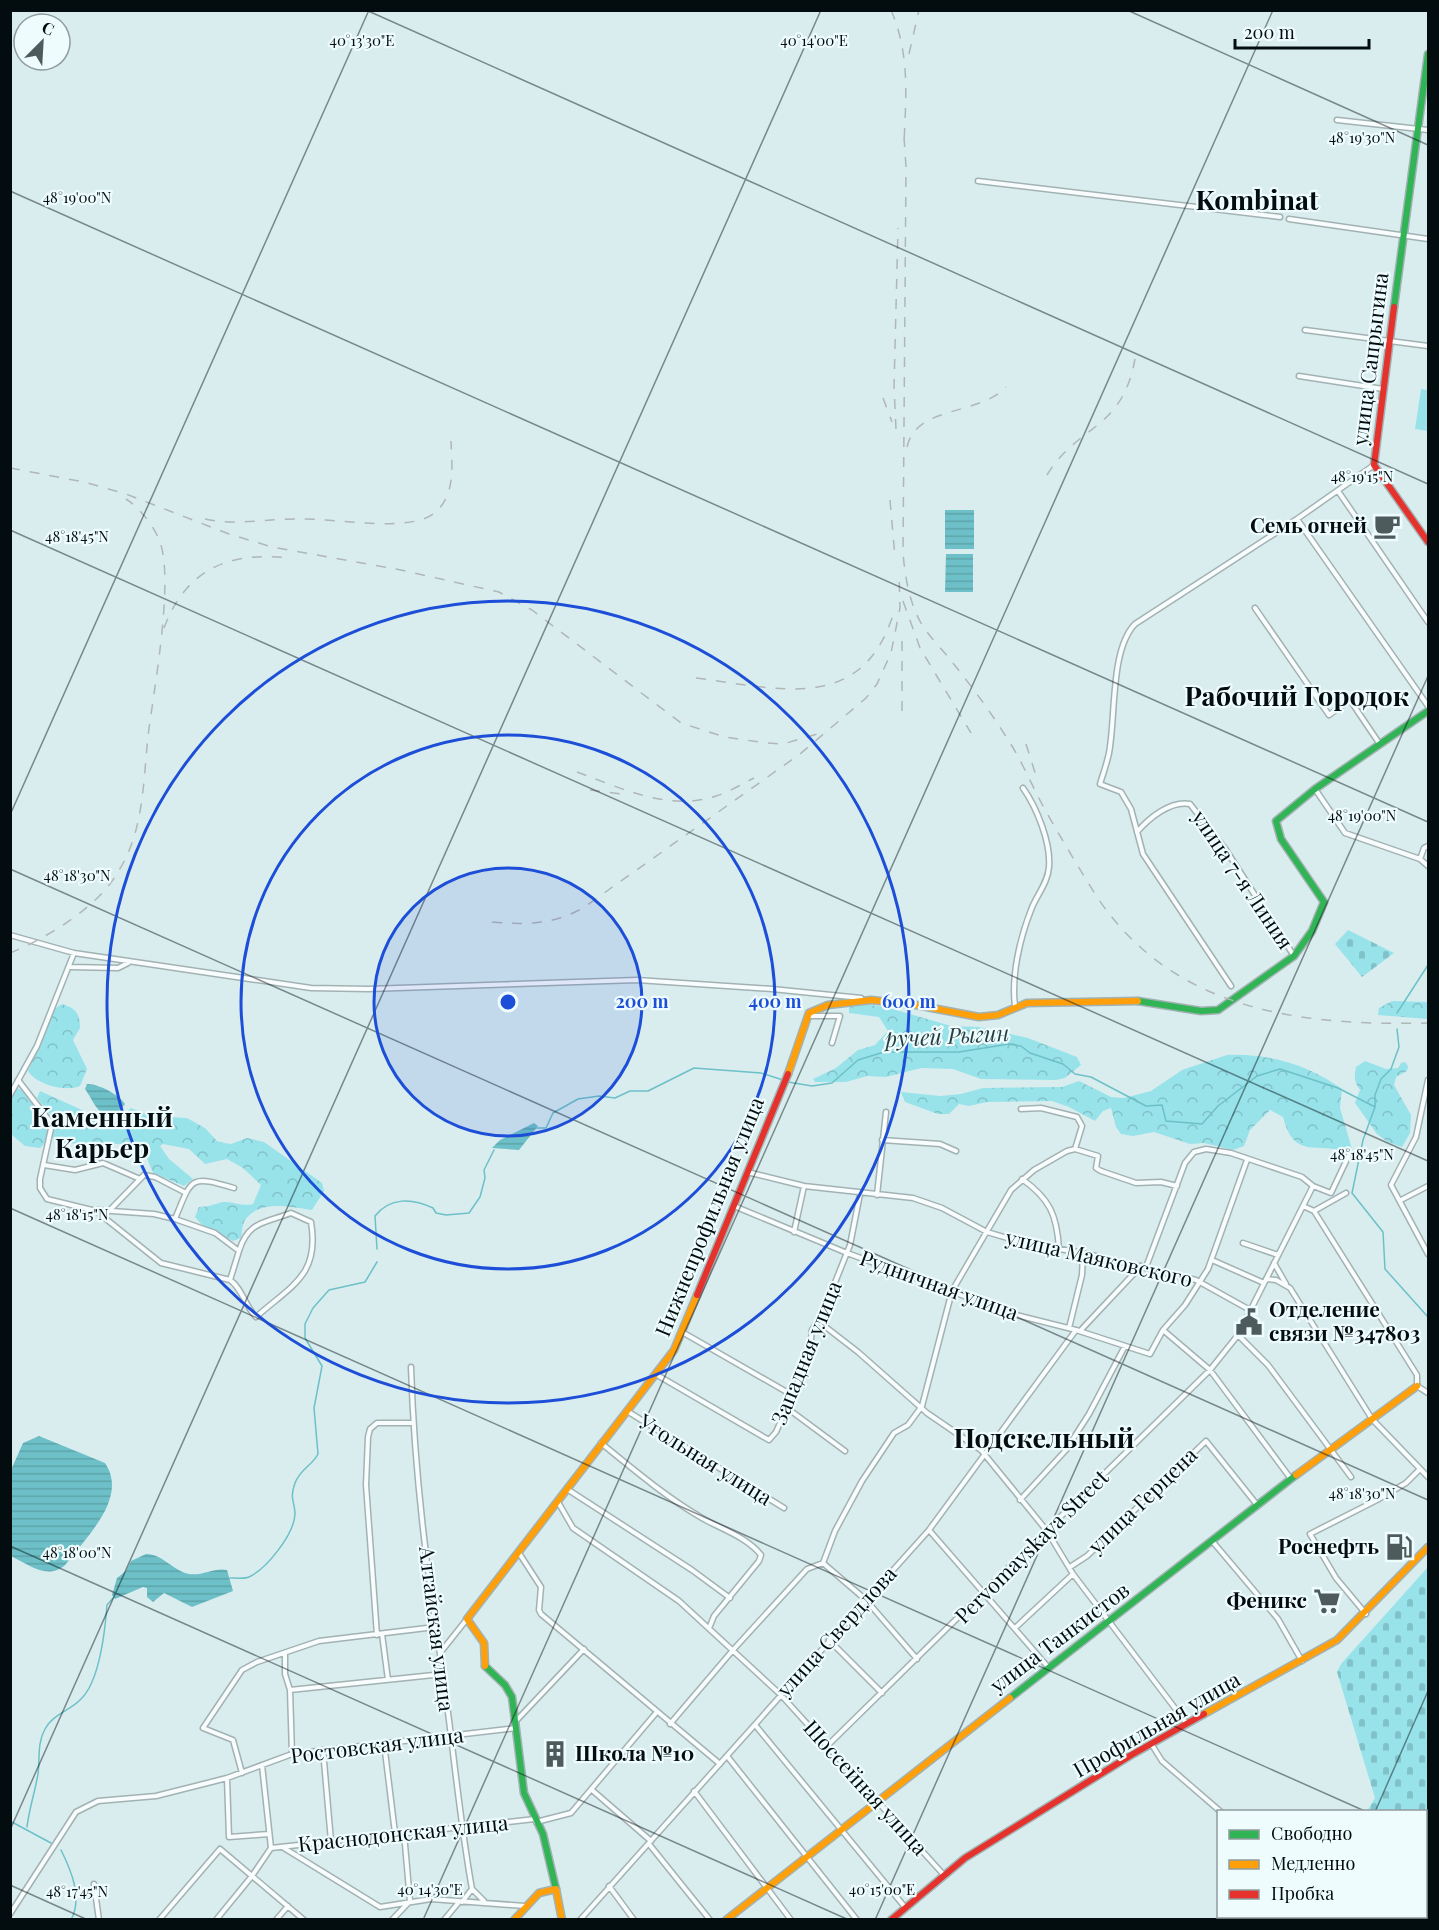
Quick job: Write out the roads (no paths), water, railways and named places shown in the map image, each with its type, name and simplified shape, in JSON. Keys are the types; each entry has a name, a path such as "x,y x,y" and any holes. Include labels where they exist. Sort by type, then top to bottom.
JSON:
{"main road":[{"name":"улица Сапрыгина","path":"1374,465 1416,129 1428,54"},
{"path":"1374,465 1428,542"},
{"path":"808,1016 819,1008 867,999 979,1017 998,1015 1014,1006 1027,1003 1134,1000 1212,1012 1294,956 1308,939 1324,902 1305,870 1278,834 1276,821 1315,789 1428,711"},
{"name":"Нижнепрофильная улица","path":"467,1619 601,1443 657,1375 682,1332 787,1076 808,1016"},
{"name":"улица Танкистов","path":"727,1919 1048,1667 1213,1542 1329,1449 1417,1386"},
{"name":"Профильная улица","path":"891,1920 904,1906 943,1874 1028,1819 1152,1745 1302,1662 1337,1640 1365,1614 1428,1547"},
{"path":"467,1619 482,1639 484,1665 509,1690 524,1792 546,1844 562,1920"},
{"path":"514,1920 539,1893 556,1889"}],"street":[{"path":"1337,120 1428,130"},
{"path":"978,181 1280,217"},
{"path":"1289,219 1428,238"},
{"path":"1305,330 1428,346"},
{"path":"1299,376 1383,389"},
{"name":"улица Сапрыгина","path":"1137,832 1131,809 1121,792 1100,784 1109,753 1120,653 1128,631 1142,619 1297,519 1374,465"},
{"path":"1338,491 1428,622"},
{"path":"1297,519 1428,706"},
{"path":"1255,608 1329,715 1350,700 1379,743"},
{"path":"1014,1006 1013,995 1022,939 1049,868 1046,846 1036,812 1023,788"},
{"path":"1315,789 1345,832 1419,860 1428,866"},
{"name":"улица 7-я Линия","path":"1137,832 1146,822 1167,809 1182,803 1190,804 1226,850 1294,956"},
{"path":"1137,832 1139,847 1143,854 1231,986"},
{"path":"1419,860 1424,848 1428,846"},
{"path":"10,935 74,953 311,988 368,989 637,980 772,989 867,999"},
{"path":"10,1095 37,1046 70,968 74,953"},
{"path":"70,968 118,968 129,962"},
{"path":"808,1016 840,1016 832,1043"},
{"path":"18,1080 52,1124 40,1188 47,1199 94,1210 154,1214 175,1219 215,1233 239,1251"},
{"path":"1428,1080 1416,1137 1391,1185 1428,1254"},
{"path":"1021,1109 1041,1108 1077,1117 1082,1126 1075,1149"},
{"path":"877,1195 886,1112"},
{"path":"882,1140 940,1144 956,1150"},
{"path":"670,1724 733,1650 807,1569 823,1563 835,1531 862,1481 894,1432 908,1425 922,1406 952,1291 1011,1190 1022,1179 1054,1157 1075,1149 1100,1157 1096,1168 1101,1171 1136,1183 1161,1182 1177,1186"},
{"name":"улица Свердлова","path":"580,1920 929,1530 1078,1330 1143,1267 1185,1163 1194,1152 1219,1150 1247,1160"},
{"path":"1291,1479 1210,1370 1163,1329 1185,1305 1212,1260 1220,1229 1247,1160 1302,1176 1313,1186 1330,1193 1349,1155"},
{"path":"44,1165 75,1170 103,1163 140,1179"},
{"name":"улица Маяковского","path":"747,1172 804,1186 930,1203 987,1232 1024,1243 1083,1253 1199,1282 1251,1310"},
{"path":"109,1211 140,1179 148,1174 186,1193"},
{"path":"175,1219 186,1193 200,1179 234,1188"},
{"path":"1022,1179 1051,1207 1059,1249"},
{"path":"794,1232 804,1186"},
{"name":"Pervomayskaya Street","path":"827,1746 1210,1370 1238,1335 1313,1186"},
{"path":"1401,1200 1427,1187"},
{"path":"1314,1210 1346,1193"},
{"name":"Западная улица","path":"657,1375 769,1440 776,1432 809,1357 811,1335 847,1253 860,1194"},
{"name":"Рудничная улица","path":"733,1205 847,1253 1016,1315 1078,1330 1150,1354 1163,1329"},
{"path":"1303,1206 1314,1210 1416,1375 1417,1386 1428,1393"},
{"path":"94,1210 161,1263 230,1280 236,1285 246,1307 256,1317 308,1269 314,1247 311,1222 291,1213 248,1230 230,1280"},
{"path":"1243,1243 1278,1255"},
{"path":"1069,1328 1082,1275 1083,1253"},
{"path":"1212,1260 1265,1281 1276,1280 1286,1284"},
{"path":"1274,1263 1372,1419 1428,1477"},
{"path":"818,1321 922,1406 927,1413 984,1455 1047,1531 1073,1574 1188,1726"},
{"path":"682,1332 792,1395"},
{"path":"1238,1335 1268,1365 1351,1477"},
{"path":"1020,1500 1066,1450 1089,1414 1125,1346"},
{"name":"Алтайская улица","path":"411,1367 413,1423 435,1627 443,1674 461,1827 472,1889"},
{"path":"787,1408 845,1451"},
{"name":"Угольная улица","path":"627,1412 784,1508"},
{"path":"388,1680 380,1634 366,1485 369,1437 373,1426 382,1423 413,1423"},
{"name":"улица Герцена","path":"1070,1567 1087,1556 1206,1441 1258,1506"},
{"path":"601,1443 650,1484 702,1518 732,1533 761,1555 714,1616 710,1626"},
{"path":"1365,1614 1336,1578 1310,1534 1406,1483 1420,1469"},
{"path":"567,1489 692,1570 730,1598"},
{"name":"Шоссейная улица","path":"558,1502 568,1523 573,1528 673,1596 710,1626 781,1695 943,1874"},
{"path":"929,1530 1048,1667"},
{"path":"1213,1542 1278,1619 1302,1662"},
{"path":"519,1553 541,1587 539,1610 541,1614 656,1713 720,1764"},
{"path":"823,1563 866,1600 917,1659"},
{"name":"улица Герцена","path":"1015,1628 1073,1574"},
{"name":"Нижнепрофильная улица","path":"440,1653 467,1619"},
{"path":"242,1773 233,1740 203,1728 242,1670 319,1641 435,1627"},
{"path":"829,1640 882,1693"},
{"path":"515,1725 584,1649"},
{"path":"285,1654 285,1674 290,1690 292,1754"},
{"path":"290,1690 443,1674"},
{"name":"Краснодонская улица","path":"271,1848 567,1816 592,1790 656,1713"},
{"name":"Ростовская улица","path":"10,1914 76,1812 98,1801 156,1796 227,1778 292,1754 450,1736 515,1725"},
{"path":"756,1726 904,1906"},
{"path":"384,1743 395,1833"},
{"path":"1152,1745 1162,1761 1219,1810"},
{"path":"323,1750 331,1841"},
{"path":"727,1756 857,1920"},
{"path":"216,1920 252,1876 271,1848 262,1765"},
{"name":"Краснодонская улица","path":"227,1778 229,1837 269,1834"},
{"path":"592,1790 650,1843 710,1920"},
{"path":"694,1791 791,1920"},
{"path":"392,1920 410,1901 404,1833"},
{"path":"283,1848 373,1905 380,1907 431,1899 526,1906"},
{"path":"159,1920 220,1849 304,1920"},
{"path":"94,1884 99,1920"},
{"path":"609,1886 634,1920"},
{"path":"444,1920 472,1889 485,1902"},
{"path":"276,1920 288,1906"}],"waterway":[{"name":"ручей Рыгин","path":"1397,1013 1428,965"},
{"name":"ручей Рыгин","path":"1397,1029 1399,1047 1391,1069 1381,1079 1375,1095 1375,1107 1363,1140 1352,1193 1383,1232 1385,1269 1428,1317"},
{"name":"ручей Рыгин","path":"788,1082 812,1086 832,1083 858,1060 884,1052 959,1052 1009,1044 1021,1046 1030,1053 1063,1064 1075,1074 1091,1077 1146,1106 1162,1105 1166,1121 1202,1124 1218,1106 1257,1076 1280,1069 1338,1088 1375,1107"},
{"name":"ручей Рыгин","path":"536,1128 546,1128 553,1113 578,1099 599,1096 615,1098 630,1091 648,1091 694,1068 761,1073 783,1080"},
{"name":"ручей Рыгин","path":"377,1249 375,1216 394,1202 417,1202 433,1208 436,1213 446,1215 469,1213 480,1197 485,1178 484,1170 494,1150"},
{"name":"ручей Рыгин","path":"230,1578 249,1577 256,1573 278,1550 290,1532 293,1522 295,1514 292,1493 295,1483 318,1454 314,1408 322,1366 305,1338 305,1324 313,1308 329,1290 365,1282 377,1262"},
{"name":"ручей Рыгин","path":"27,1827 38,1774 42,1734 52,1720 76,1704 87,1692 97,1669 107,1605 113,1598"},
{"path":"10,1821 51,1843"},
{"path":"61,1850 72,1875 76,1893 76,1903 71,1920"}],"railway":[{"path":"891,10 904,59 906,92 904,143"},
{"path":"909,54 919,10"},
{"path":"904,137 906,167 903,553 908,589 921,623 971,686 1005,735 1048,815 1097,897 1128,936 1163,966 1202,988 1244,1004 1288,1015 1334,1021 1428,1023"},
{"path":"896,429 894,387 898,228"},
{"path":"1047,475 1072,445 1110,414 1129,383 1135,359"},
{"path":"907,447 913,434 922,424 935,417 980,403 1006,387"},
{"path":"883,398 892,422"},
{"path":"205,519 229,522 314,519 390,524 423,519 433,514 446,499 452,471 451,441"},
{"path":"10,468 84,482 126,494 229,534 272,547 396,569 499,592 532,610 681,723 725,737 766,743 783,744 817,734"},
{"path":"10,953 55,930 98,897 121,867 137,826 161,639 165,586 161,545 142,513 126,499"},
{"path":"890,500 895,557"},
{"path":"164,628 184,591 212,568 248,558 290,558"},
{"path":"492,922 550,921 583,908 800,754 866,698 877,684 891,653 900,608 899,572"},
{"path":"903,601 920,648 971,733"},
{"path":"696,678 785,689 813,688 838,682 860,668 879,647 893,615"},
{"path":"902,633 902,711"},
{"path":"1026,744 1037,779"},
{"path":"577,772 645,796 681,801 716,796 754,778"},
{"path":"590,790 621,794"}],"place":[{"name":"Семь огней","path":"1387,526"},
{"name":"Отделение связи №347803","path":"1249,1322"},
{"name":"Роснефть","path":"1399,1547"},
{"name":"Феникс","path":"1327,1601"},
{"name":"Школа №10","path":"555,1754"}],"district":[{"name":"Kombinat","path":"1257,201"},
{"name":"Рабочий Городок","path":"1297,697"},
{"name":"Каменный Карьер","path":"102,1134"},
{"name":"Подскельный","path":"1044,1439"}]}
